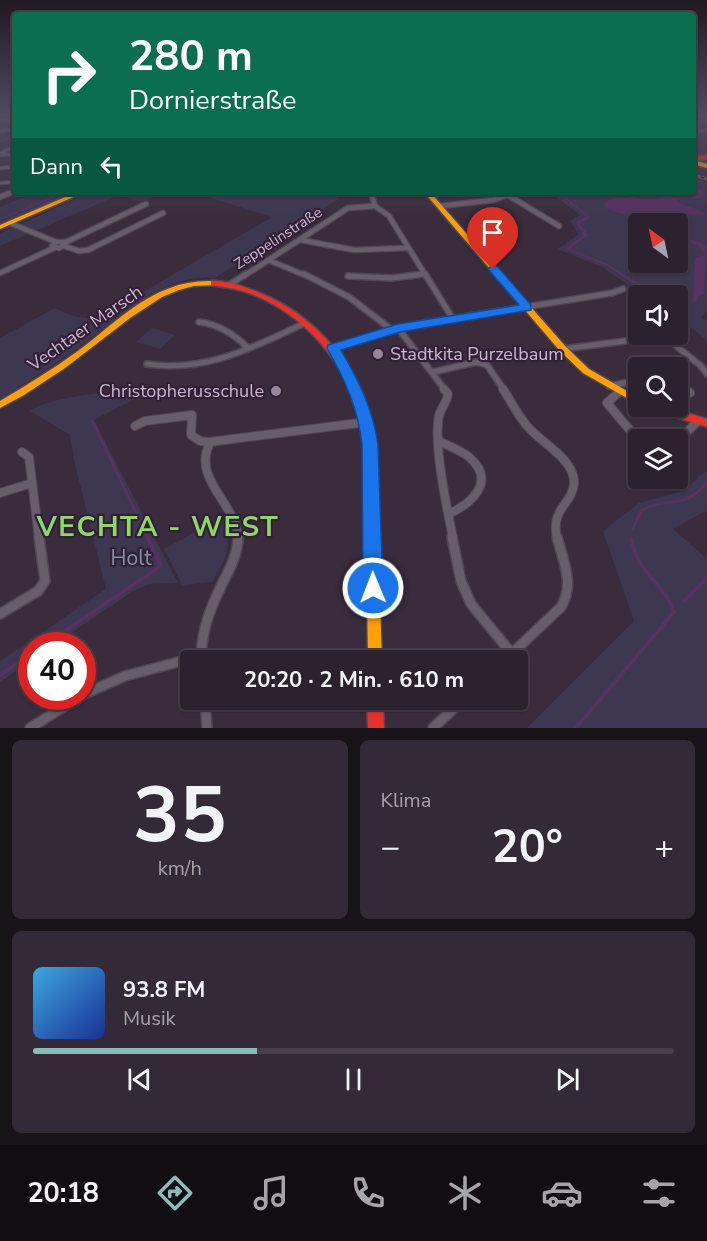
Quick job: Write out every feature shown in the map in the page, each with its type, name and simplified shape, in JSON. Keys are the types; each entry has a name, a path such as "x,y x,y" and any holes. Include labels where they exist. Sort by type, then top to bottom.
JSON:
{"street":[{"path":"697,158 707,166"},
{"path":"0,227 75,195"},
{"path":"372,195 375,206 389,216 453,319"},
{"path":"430,195 563,349 586,370 628,396"},
{"path":"440,206 508,196 559,226"},
{"path":"0,273 55,245 65,244 146,204"},
{"name":"Zeppelinstraße","path":"229,285 348,208 375,206"},
{"path":"65,244 79,251 87,250 163,213"},
{"path":"10,223 55,245"},
{"path":"301,240 333,246 393,250 408,248"},
{"path":"267,260 303,272 364,306 395,329 433,372 448,394 447,401 439,415 439,441 460,581 471,604 504,650"},
{"path":"348,276 392,278 424,274"},
{"name":"Vechtaer Marsch","path":"0,405 72,359 140,308 177,288 200,284 229,285 273,303 305,323 333,348 354,384 367,422 370,445 375,650"},
{"path":"333,348 395,329 612,293 623,289"},
{"path":"199,322 208,322 224,328 248,348"},
{"path":"147,364 158,367 212,364 305,323"},
{"path":"563,349 664,336 701,366 707,374"},
{"path":"433,372 476,362 487,365 527,426 570,467 574,477 574,487 557,513 555,529 568,588 567,597 561,607 516,650"},
{"path":"609,386 628,382"},
{"path":"619,392 607,402 629,429"},
{"path":"135,426 145,421 192,415 191,435 196,440 210,442 367,422"},
{"path":"686,417 702,422"},
{"path":"688,433 702,422"},
{"path":"439,441 469,456 482,480 481,489 475,499 464,508 449,514"},
{"path":"203,650 211,610 232,567 238,543 238,531 233,518 207,473 205,452 210,442"},
{"path":"0,614 38,591 45,581 29,457 22,452"},
{"path":"0,493 32,483"},
{"path":"96,688 157,666 180,662"},
{"path":"30,728 58,710"},
{"path":"206,710 207,728"},
{"path":"375,710 376,728"},
{"path":"433,728 452,710"}],"green space":[{"path":"696,179 707,182 707,205 703,207 707,209 707,311 701,317 707,321 707,340 688,326 688,285 628,285 602,267 558,249 579,234 570,221 580,215 554,195 696,195"},
{"path":"30,195 69,195 0,223 0,207"},
{"path":"85,195 119,195 0,246 0,233"},
{"path":"119,195 157,195 142,202"},
{"path":"202,195 337,195 338,199 215,278 196,278 178,282 144,299 72,352 0,399 0,338 55,308 81,318 93,317 109,311 272,217"},
{"path":"152,328 175,335 160,349 136,342"},
{"name":"Holt","path":"180,387 179,392 135,399 94,420 178,583 150,584 133,591 72,632 43,632 106,589 70,435 30,411 60,400 124,391"},
{"path":"707,472 707,510 673,529 707,559 707,728 527,728 634,621 603,531 639,503 686,490 699,476"},
{"path":"225,516 228,536 227,550 212,582 182,585 164,549"},
{"name":"Holt","path":"18,649 18,669 0,682 0,661"}],"shaded area":[{"path":"696,188 703,191 704,195 697,199 678,199 677,202 707,213 707,215 644,212 646,213 628,214 604,206 606,201 615,198 614,195 617,198 629,198 626,195 632,195 647,199 670,195 687,198 701,195"},
{"path":"560,195 590,217 580,224 588,235 570,249 608,264 641,285 636,285 605,265 564,249 583,235 575,222 586,216"},
{"path":"688,238 707,245 704,294 698,297 696,303 693,300 695,258 705,255 698,245 688,242"}],"waterway":[{"path":"0,219 59,195"},
{"path":"92,420 148,538"},
{"path":"633,528 641,511 651,506 690,498 707,482"},
{"path":"63,632 161,566 147,537"},
{"path":"576,728 674,612 664,593 639,561 632,539"},
{"path":"684,601 707,578"},
{"path":"0,675 18,663"}],"railway":[{"path":"696,176 707,179"}],"traffic: slow":[{"path":"696,163 707,166"},
{"path":"0,227 75,195"},
{"path":"430,195 563,349 586,371 628,396"},
{"path":"0,405 62,366 143,305 176,288 214,283"},
{"path":"370,451 375,650"}],"traffic: jam":[{"path":"696,159 707,157"},
{"path":"214,283 244,289 273,301 299,318 322,339 342,364 356,391 366,421 370,451"},
{"path":"687,417 707,423"},
{"path":"375,710 376,728"}],"place":[{"name":"Stadtkita Purzelbaum","path":"378,354"},
{"name":"Christopherusschule","path":"276,391"}],"district":[{"name":"VECHTA - WEST","path":"158,526"}],"route":[{"path":"373,588 370,445 367,422 354,384 333,348 398,328 527,307 493,269"}]}
